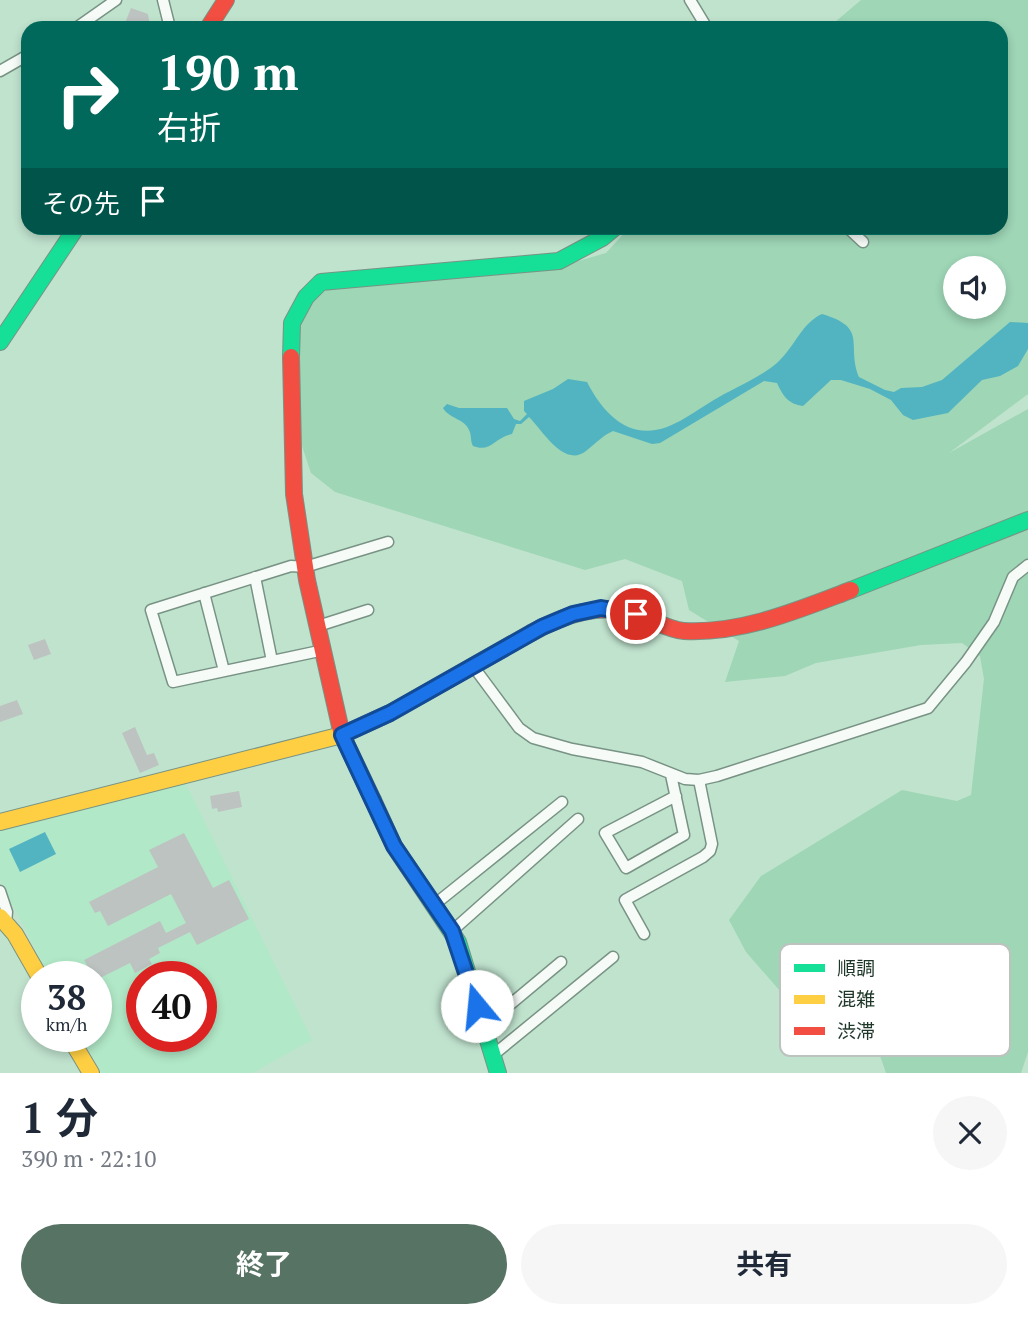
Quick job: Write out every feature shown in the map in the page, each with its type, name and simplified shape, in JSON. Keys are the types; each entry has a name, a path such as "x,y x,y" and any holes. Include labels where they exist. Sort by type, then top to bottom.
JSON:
{"street":[{"path":"86,21 116,0"},
{"path":"163,0 168,21"},
{"path":"212,21 226,0"},
{"path":"690,0 703,21"},
{"path":"0,71 21,59"},
{"path":"0,342 71,235"},
{"path":"498,1073 452,931 394,846 342,735 305,568 294,494 292,323 306,297 321,282 559,261 606,235"},
{"path":"856,235 863,242"},
{"path":"0,822 342,735 390,713 542,627 573,614 601,608 636,614 681,631 716,630 789,614 1028,520"},
{"path":"324,650 173,682 151,610 291,566 305,568 388,542"},
{"path":"473,666 519,728 533,738 572,749 642,762 671,775 699,780 928,708 966,662 994,622 1013,577 1028,565"},
{"path":"255,578 272,661"},
{"path":"204,593 224,671"},
{"path":"318,626 368,610"},
{"path":"671,775 676,796 684,835 626,868 605,833 676,796"},
{"path":"644,934 625,900 703,857 712,844 699,780"},
{"path":"434,905 562,802"},
{"path":"452,931 578,819"},
{"path":"0,891 7,912 3,920 32,961"},
{"path":"492,1056 613,957"},
{"path":"483,1027 561,962"},
{"path":"79,1052 91,1073"}],"shaded area":[{"path":"861,0 1028,0 1028,394 949,453 1028,409 1028,1052 1021,1073 886,1073 880,1056 1010,1056 1010,944 780,944 780,991 746,952 729,920 761,876 902,790 957,801 971,795 984,679 980,656 962,643 921,645 816,663 785,676 725,682 739,641 689,610 682,581 625,559 585,570 335,492 311,473 297,431 298,322 316,295 331,288 544,271 606,253 623,235 1008,235 1008,21 836,21"},
{"path":"185,782 312,1040 252,1073 102,1073 90,1052 112,1052 112,961 41,961 0,880 0,827"}],"water":[{"path":"822,314 837,319 851,331 859,377 894,392 901,388 922,387 942,380 1010,322 1028,323 1028,349 1018,366 1000,376 982,380 948,413 913,420 903,415 891,400 870,389 841,380 831,380 803,406 787,399 777,383 764,381 660,443 652,444 613,431 578,455 570,455 554,446 529,417 521,424 516,424 512,434 489,446 473,446 467,426 443,408 447,404 459,408 507,408 514,419 520,421 527,414 524,411 524,401 553,389 568,379 587,382 609,414 629,427 653,430 667,427 773,366 785,355 809,323"},
{"path":"45,832 56,854 20,872 9,849"}],"building":[{"path":"131,8 148,14 149,21 126,21"},
{"path":"45,639 51,654 34,660 28,645"},
{"path":"17,700 23,714 0,722 0,706"},
{"path":"135,727 147,755 154,753 159,765 140,773 122,733"},
{"path":"239,791 242,807 218,812 217,808 212,809 210,796"},
{"path":"184,833 213,888 229,880 249,919 197,945 190,932 158,948 160,953 149,959 150,961 126,961 126,965 112,972 112,961 85,961 160,921 166,933 186,923 171,894 108,926 100,911 95,913 89,902 158,867 149,850"}],"traffic: fast":[{"path":"0,342 71,235"},
{"path":"291,357 292,323 306,297 321,282 559,261 606,235"},
{"path":"851,590 1028,520"},
{"path":"373,800 394,846 458,942 498,1073"}],"traffic: slow":[{"path":"0,822 342,735 390,713 531,633"},
{"path":"0,917 15,934 30,961"},
{"path":"79,1052 91,1073"}],"traffic: jam":[{"path":"212,21 226,0"},
{"path":"291,357 294,494 307,580 342,735 373,800"},
{"path":"531,633 557,620 597,610 625,611 684,631 727,629 769,619 851,590"}],"route":[{"path":"477,1006 458,942 394,846 342,735 390,713 542,627 573,614 601,608 636,614"}]}
